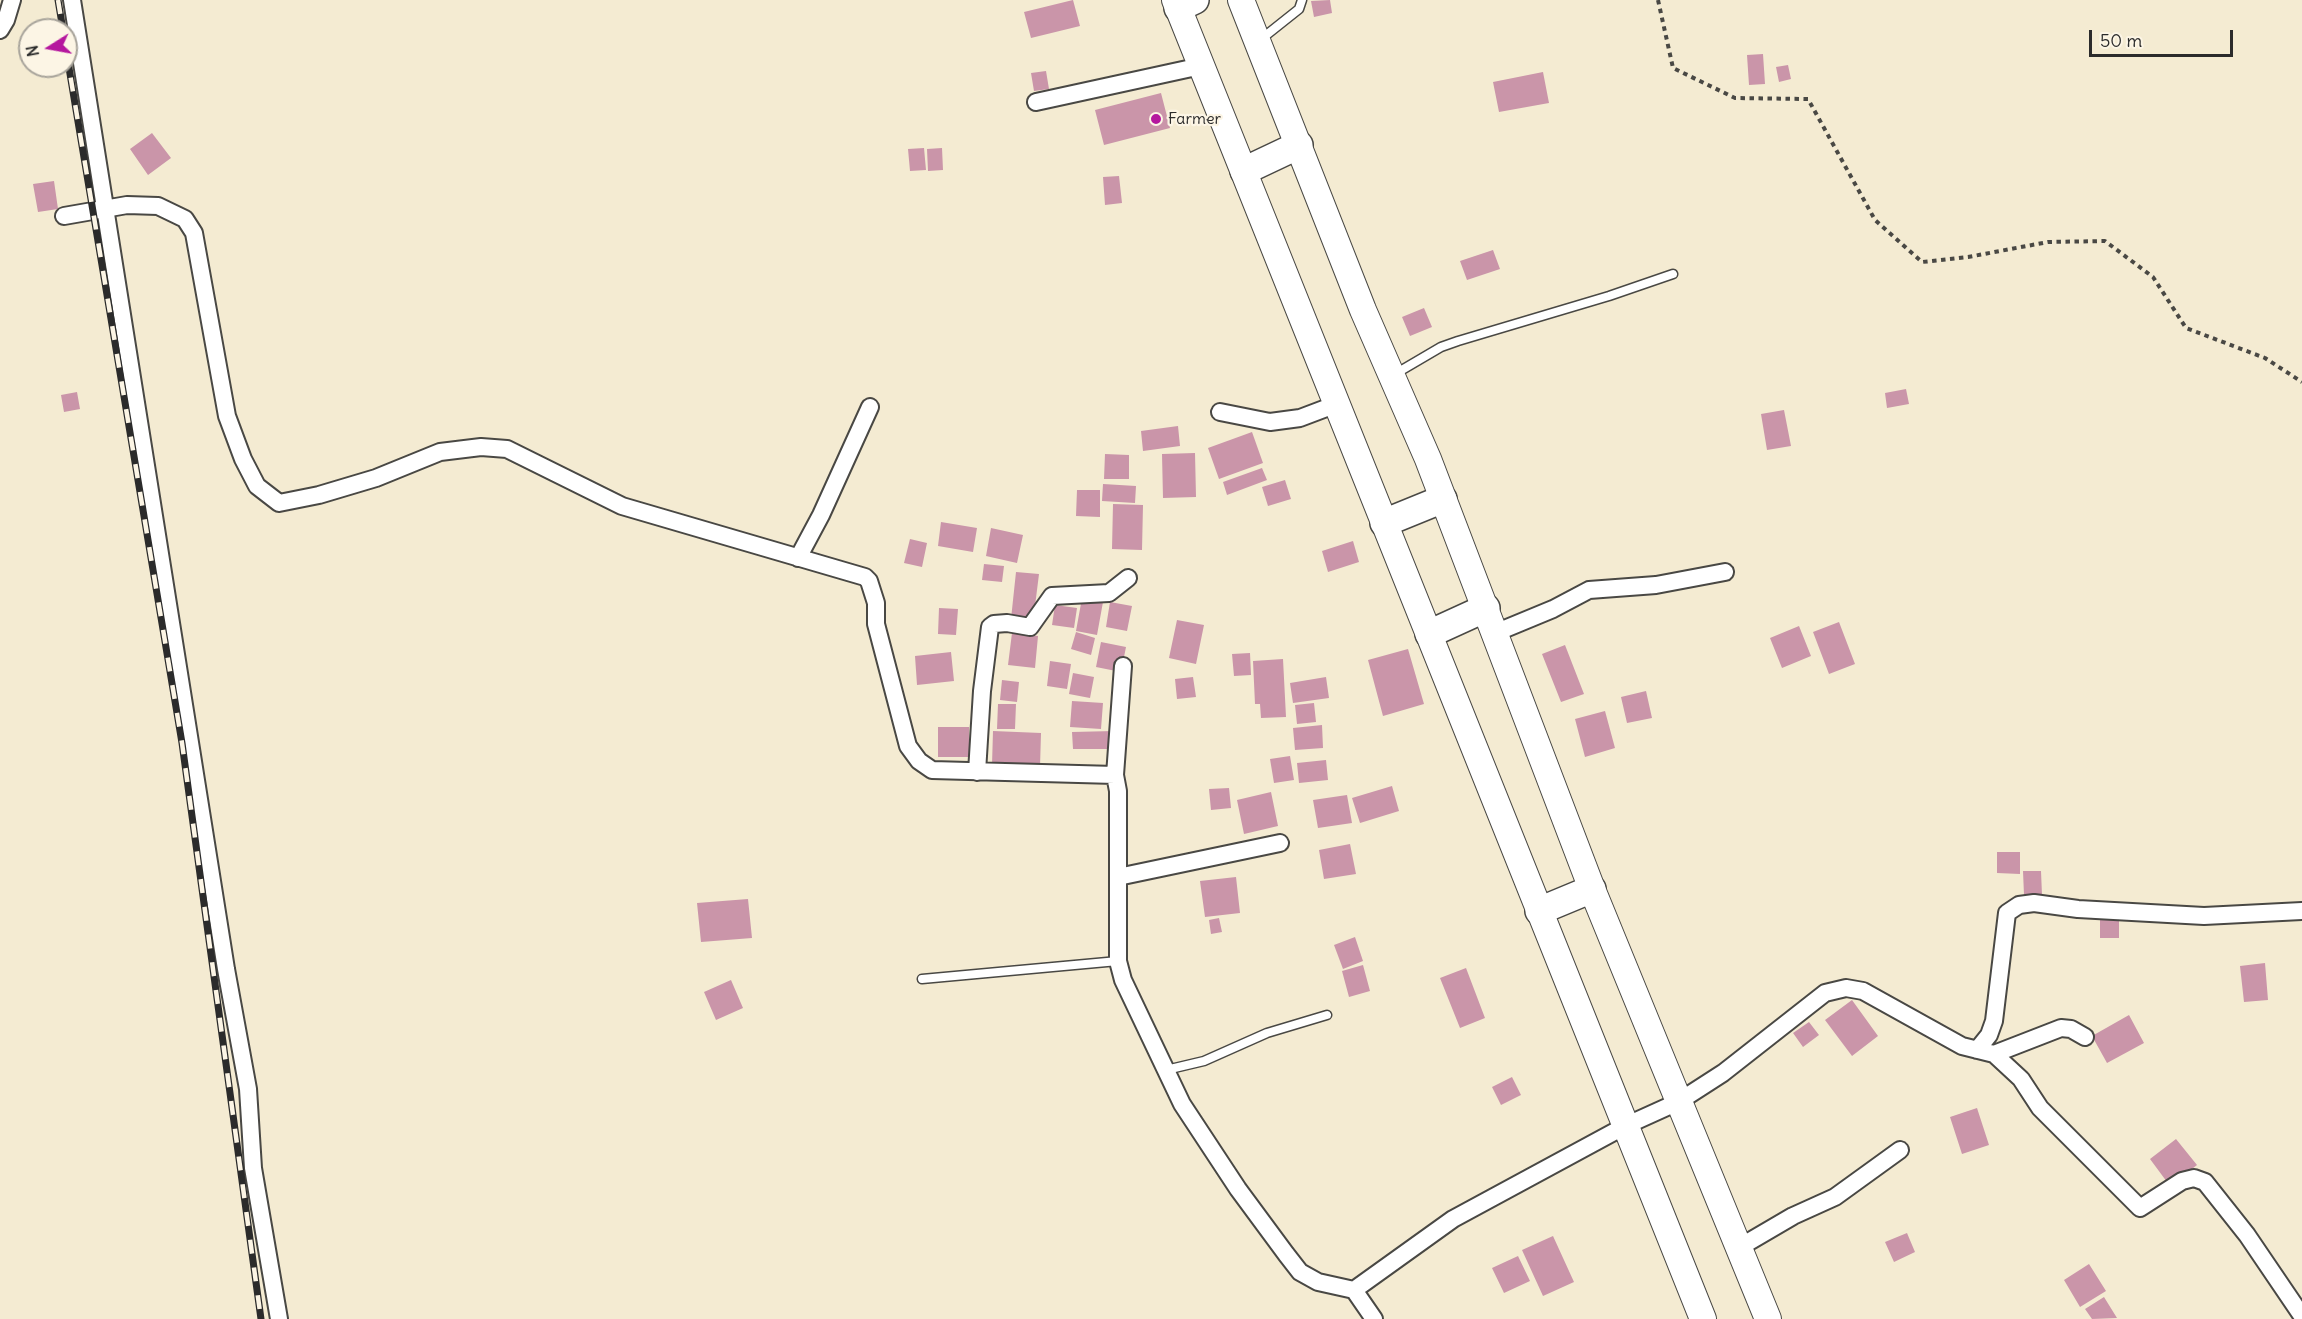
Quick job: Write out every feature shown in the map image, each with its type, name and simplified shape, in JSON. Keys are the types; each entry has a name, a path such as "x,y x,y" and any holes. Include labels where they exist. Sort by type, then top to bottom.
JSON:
{"highway":[{"path":"1244,171 1299,145"},
{"path":"1384,522 1443,499"},
{"path":"1429,634 1486,608"},
{"path":"1539,911 1592,889"}],"main road":[{"path":"1241,0 1443,499 1592,889 1768,1319"},
{"path":"1183,3 1202,66 1703,1319"}],"street":[{"path":"0,30 6,20 12,0"},
{"path":"72,0 226,969 248,1089 253,1168 279,1319"},
{"path":"1036,102 1202,66"},
{"path":"64,216 127,205 158,206 185,219 194,233 227,416 243,459 257,486 279,503 320,495 376,478 440,452 497,447 622,506 865,577 869,581 876,603 876,624 908,746 919,761 932,770 1115,775"},
{"path":"1220,412 1270,422 1300,418 1337,404"},
{"path":"798,558 821,515 870,407"},
{"path":"1495,633 1553,609 1589,590 1656,585 1725,572"},
{"path":"977,772 982,691 990,627 994,624 1030,627 1052,596 1109,593 1128,578"},
{"path":"1123,666 1115,775 1118,791 1118,961 1123,980 1182,1104 1238,1189 1300,1272 1318,1282 1354,1290 1374,1319"},
{"path":"1118,878 1280,843"},
{"path":"1985,1052 1994,1021 2007,914 2019,905 2034,903 2078,909 2204,916 2302,911"},
{"path":"1354,1290 1453,1219 1625,1126 1678,1102 1722,1073 1834,988 1863,991 1962,1046 1985,1052 2021,1079 2040,1108 2140,1208 2182,1181 2194,1178 2205,1182 2247,1235 2302,1316"},
{"path":"1985,1052 2061,1028 2071,1029 2085,1037"},
{"path":"1740,1247 1793,1216 1835,1197 1900,1150"}],"lane":[{"path":"1258,42 1299,9 1302,0"},
{"path":"1392,376 1441,347 1610,296 1673,274"},
{"path":"922,979 1118,961"},
{"path":"1166,1070 1204,1061 1267,1033 1327,1015"}],"path":[{"path":"1658,0 1673,68 1735,98 1808,99 1875,220 1922,262 1968,257 2048,242 2105,241 2153,277 2186,328 2265,358 2302,382"}],"building":[{"path":"1073,0 1080,26 1031,38 1024,12"},
{"path":"1330,0 1332,13 1314,17 1311,1"},
{"path":"1763,54 1765,84 1749,85 1747,55"},
{"path":"1788,65 1791,79 1779,82 1776,67"},
{"path":"1046,71 1049,89 1034,91 1031,73"},
{"path":"1543,72 1549,103 1499,112 1493,82"},
{"path":"1161,93 1170,128 1104,145 1095,110"},
{"path":"152,133 171,158 148,175 130,149"},
{"path":"924,148 926,170 910,171 908,149"},
{"path":"942,148 943,170 928,171 927,149"},
{"path":"1119,176 1122,203 1105,205 1103,177"},
{"path":"54,181 58,209 38,212 33,184"},
{"path":"1493,250 1500,269 1467,280 1460,261"},
{"path":"1424,308 1432,327 1410,336 1402,317"},
{"path":"1906,389 1909,404 1887,408 1885,393"},
{"path":"77,392 80,409 64,412 61,395"},
{"path":"1784,410 1791,446 1767,450 1761,414"},
{"path":"1178,426 1180,446 1143,451 1141,431"},
{"path":"1252,432 1263,463 1219,479 1208,448"},
{"path":"1195,453 1196,497 1163,498 1162,454"},
{"path":"1105,454 1129,455 1129,479 1104,479"},
{"path":"1262,468 1267,480 1227,495 1223,482"},
{"path":"1285,480 1291,499 1268,506 1262,487"},
{"path":"1103,484 1136,486 1135,503 1102,501"},
{"path":"1077,490 1100,490 1100,517 1076,516"},
{"path":"1113,504 1143,505 1142,550 1112,549"},
{"path":"941,522 977,528 973,552 938,546"},
{"path":"991,528 1023,535 1017,563 986,556"},
{"path":"910,539 927,543 922,567 904,563"},
{"path":"1353,541 1359,562 1328,572 1322,551"},
{"path":"984,564 1004,566 1002,582 982,580"},
{"path":"1016,572 1039,574 1033,622 1011,619"},
{"path":"1082,598 1103,602 1097,635 1076,631"},
{"path":"1110,602 1132,606 1127,631 1106,627"},
{"path":"1055,605 1077,608 1074,628 1052,625"},
{"path":"939,608 958,609 956,635 938,634"},
{"path":"1177,620 1204,625 1196,664 1169,658"},
{"path":"1839,622 1855,664 1829,674 1813,632"},
{"path":"1799,626 1811,656 1782,668 1770,638"},
{"path":"1076,632 1095,638 1091,655 1071,649"},
{"path":"1012,633 1038,636 1035,668 1008,665"},
{"path":"1101,642 1126,647 1121,672 1096,667"},
{"path":"1565,645 1584,694 1561,702 1542,654"},
{"path":"1408,649 1424,704 1383,716 1368,660"},
{"path":"951,652 954,681 917,685 915,656"},
{"path":"1250,653 1251,675 1234,676 1232,654"},
{"path":"1283,659 1286,717 1261,718 1260,704 1255,704 1253,661"},
{"path":"1050,661 1071,664 1067,689 1047,686"},
{"path":"1073,673 1094,677 1090,698 1069,694"},
{"path":"1193,677 1196,697 1177,699 1175,679"},
{"path":"1326,677 1329,698 1293,703 1290,683"},
{"path":"1002,680 1019,682 1017,702 1000,700"},
{"path":"1646,691 1652,718 1627,723 1621,697"},
{"path":"1072,701 1103,703 1101,729 1070,727"},
{"path":"1314,703 1316,722 1297,724 1295,705"},
{"path":"998,704 1016,704 1015,729 997,729"},
{"path":"1605,711 1615,748 1585,757 1575,719"},
{"path":"1322,725 1323,748 1295,750 1293,728"},
{"path":"938,727 969,727 969,757 938,757"},
{"path":"993,731 1041,733 1040,767 992,765"},
{"path":"1114,731 1114,749 1073,749 1072,732"},
{"path":"1290,756 1294,780 1274,783 1270,759"},
{"path":"1326,760 1328,780 1299,783 1297,763"},
{"path":"1392,786 1399,811 1360,823 1352,798"},
{"path":"1229,788 1231,808 1211,810 1209,789"},
{"path":"1271,792 1278,826 1244,834 1237,800"},
{"path":"1347,795 1352,823 1318,828 1313,800"},
{"path":"1350,844 1356,874 1324,879 1319,850"},
{"path":"1997,852 2020,852 2020,874 1997,873"},
{"path":"2023,871 2041,871 2042,895 2024,895"},
{"path":"1236,877 1240,913 1205,917 1200,881"},
{"path":"748,899 752,938 701,942 697,903"},
{"path":"1219,918 1222,932 1211,934 1209,920"},
{"path":"2100,919 2119,919 2119,938 2100,938"},
{"path":"1355,937 1363,961 1343,969 1334,945"},
{"path":"2265,963 2268,1000 2244,1002 2240,966"},
{"path":"1363,965 1370,991 1349,997 1342,971"},
{"path":"1466,968 1485,1018 1460,1028 1440,978"},
{"path":"731,980 743,1008 716,1020 704,992"},
{"path":"1852,1000 1878,1036 1852,1056 1825,1020"},
{"path":"2129,1015 2144,1043 2107,1063 2092,1036"},
{"path":"1809,1022 1819,1035 1803,1047 1793,1033"},
{"path":"1512,1077 1521,1095 1501,1105 1492,1087"},
{"path":"1977,1108 1989,1145 1962,1154 1950,1117"},
{"path":"2176,1139 2197,1165 2170,1186 2150,1159"},
{"path":"1907,1233 1915,1252 1894,1262 1885,1242"},
{"path":"1553,1236 1574,1282 1543,1296 1522,1250"},
{"path":"1518,1256 1530,1281 1504,1293 1492,1268"},
{"path":"2089,1264 2106,1291 2080,1307 2064,1280"},
{"path":"2104,1297 2117,1318 2092,1319 2085,1309"}],"railway":[{"path":"58,0 61,18"},
{"path":"71,78 182,743 261,1319"}],"place":[{"name":"Farmer","path":"1156,119"}]}
